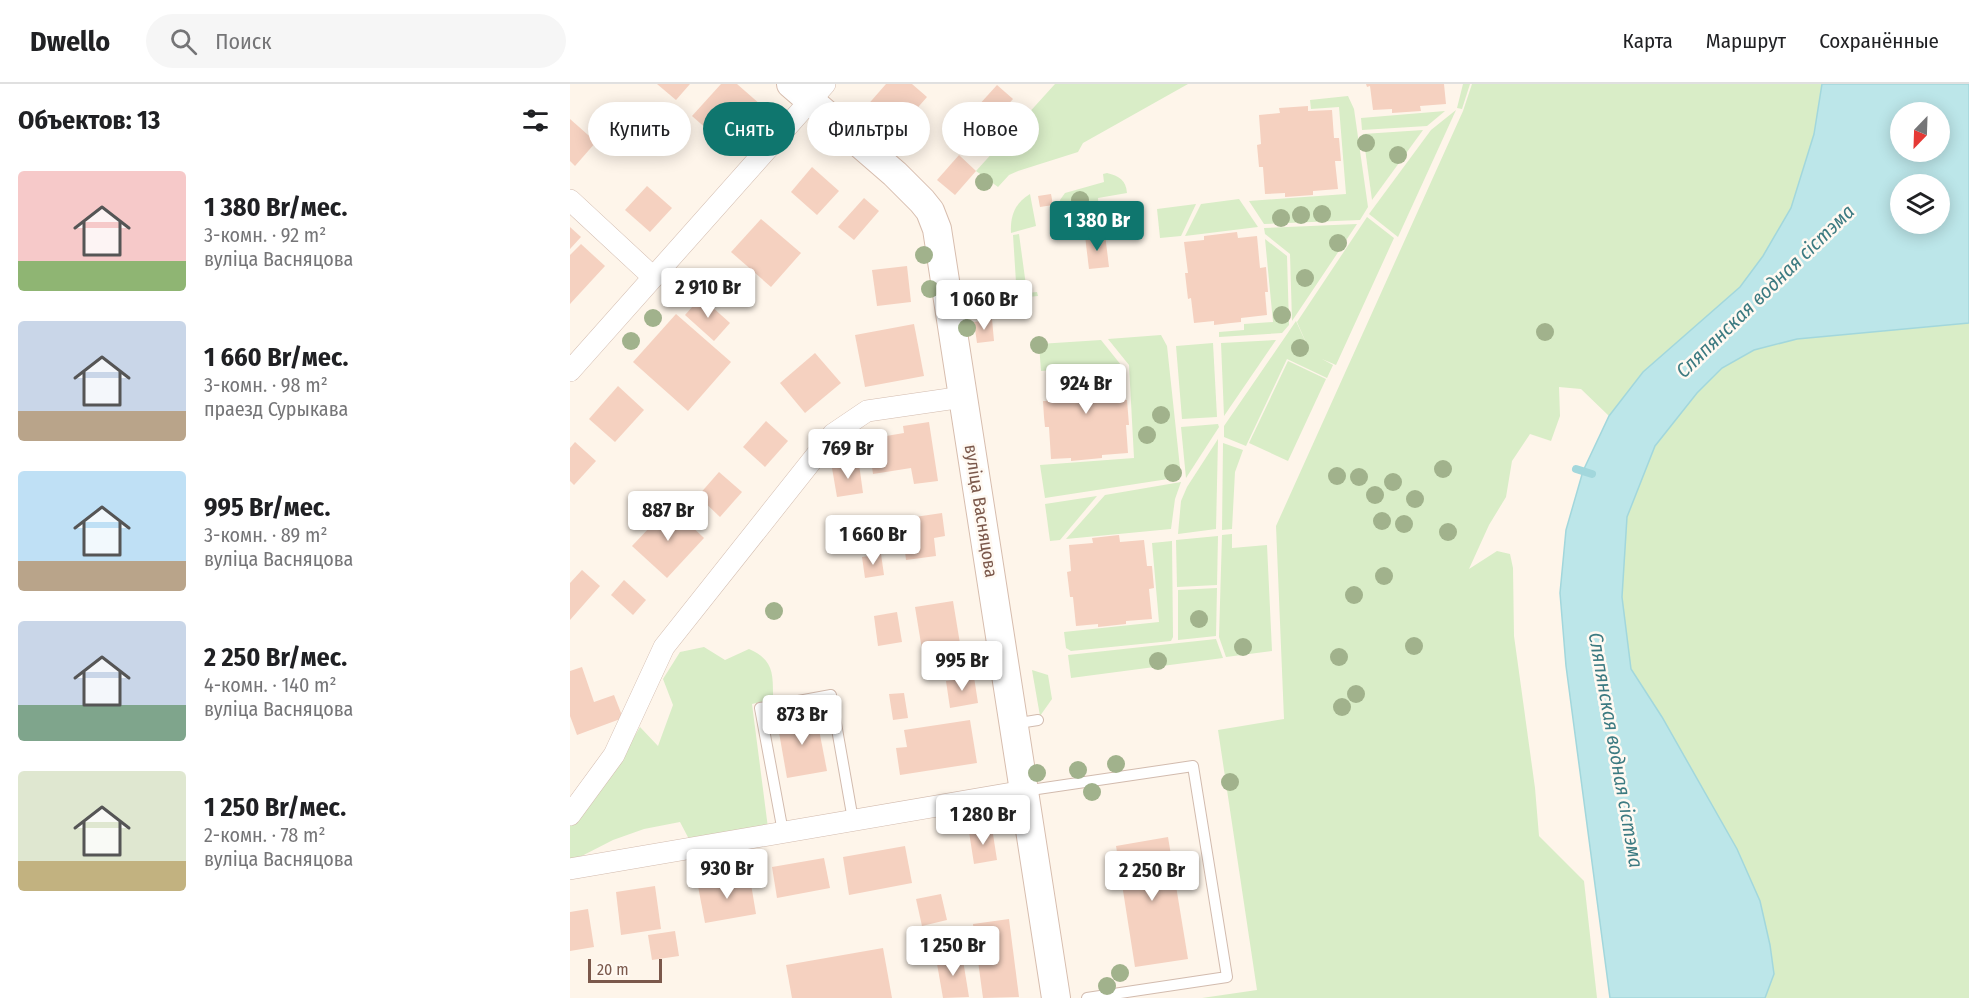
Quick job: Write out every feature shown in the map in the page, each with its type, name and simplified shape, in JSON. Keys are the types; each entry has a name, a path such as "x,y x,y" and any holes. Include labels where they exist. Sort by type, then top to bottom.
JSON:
{"street":[{"path":"570,371 653,277 809,90"},
{"name":"вуліца Васняцова","path":"809,90 930,211 940,244 955,316 963,397 1026,722 1024,791 1056,998"},
{"path":"570,200 653,277"},
{"path":"570,815 614,756 664,647 833,434 867,411 963,397"},
{"path":"570,869 1024,791"}],"lane":[{"path":"783,832 760,708 831,695 853,820"},
{"path":"1024,791 1193,766 1227,977 1087,998"}],"green space":[{"path":"1055,84 1188,84 1083,143 1078,152 1018,171 1009,175 998,187 976,171 990,156 1039,156 1039,102"},
{"path":"1463,84 1470,84 1462,109 1457,108"},
{"path":"1472,84 1822,84 1814,134 1791,208 1763,256 1740,287 1643,372 1609,416 1581,389 1559,387 1560,416 1551,441 1530,434 1512,461 1506,497 1489,525 1469,569 1497,551 1510,554 1513,568 1514,636 1535,788 1539,836 1584,881 1597,998 1202,998 1257,990 1218,730 1284,719 1276,526 1463,111"},
{"path":"1348,96 1354,109 1368,207 1360,220 1264,224 1249,201 1346,194 1339,107 1311,109 1310,100"},
{"path":"1456,110 1398,237 1369,214 1431,130"},
{"path":"1445,111 1427,126 1362,130 1361,118"},
{"path":"1423,130 1372,200 1363,134"},
{"path":"1107,173 1121,179 1127,193 1098,198 1099,213 1062,218 1060,200 1065,193 1104,182 1103,174"},
{"path":"1030,194 1036,226 1011,233 1014,210"},
{"path":"1239,199 1258,227 1185,236 1201,204"},
{"path":"1196,204 1181,236 1160,238 1157,209"},
{"path":"1367,217 1394,238 1336,365 1322,359 1333,365 1327,378 1287,359 1246,446 1224,437 1224,426 1296,321 1311,354 1297,322"},
{"path":"1357,224 1292,321 1290,254 1265,234 1264,228"},
{"path":"1019,234 1027,293 1037,292 1038,296 1017,298 1013,235"},
{"path":"1265,239 1287,256 1289,325 1282,333 1219,337 1219,332 1244,330 1244,324 1273,322"},
{"path":"1969,323 1969,998 1765,998 1774,974 1760,901 1737,849 1662,717 1631,669 1622,597 1627,517 1655,446 1697,393 1722,368 1754,350 1797,339"},
{"path":"1161,335 1167,346 1181,477 1045,498 1040,465 1134,458 1129,365 1108,339"},
{"path":"1101,340 1121,365 1041,371 1039,344"},
{"path":"1276,340 1224,416 1221,343"},
{"path":"1213,343 1217,417 1182,419 1176,346"},
{"path":"1288,361 1326,379 1288,461 1249,443"},
{"path":"1218,424 1219,427 1186,478 1181,427"},
{"path":"1218,439 1216,529 1178,534 1181,501 1187,487"},
{"path":"1223,443 1243,450 1235,472 1232,529 1222,530"},
{"path":"1181,482 1175,499 1171,529 1066,539 1105,495"},
{"path":"1097,496 1060,540 1050,541 1045,504"},
{"path":"1232,534 1232,548 1267,545 1272,651 1226,657 1219,637 1222,535"},
{"path":"1218,536 1217,585 1177,587 1176,540"},
{"path":"1172,541 1173,637 1171,641 1071,651 1066,648 1064,632 1159,622 1152,543"},
{"path":"1217,588 1216,636 1178,640 1178,590"},
{"path":"1216,639 1223,658 1071,678 1068,655"},
{"path":"704,647 725,660 749,649 768,663 773,682 773,699 752,704 768,828 690,841 680,822 644,829 613,840 570,862 570,825 608,781 640,727 658,746 673,705 663,679 680,652"},
{"path":"1032,670 1048,675 1052,699 1040,716"}],"water":[{"name":"Сляпянская водная сістэма","path":"1822,84 1969,84 1969,323 1797,339 1754,350 1722,368 1697,393 1655,446 1627,517 1622,597 1631,669 1662,717 1737,849 1760,901 1774,974 1765,998 1610,998 1566,666 1560,593 1566,530 1583,471 1609,416 1643,372 1740,287 1763,256 1791,208 1814,134"}],"building":[{"path":"657,84 690,84 676,100"},
{"path":"721,84 737,84 758,102 705,102"},
{"path":"886,84 912,84 927,97 923,102 870,102"},
{"path":"1366,84 1444,84 1446,104 1420,106 1421,111 1392,113 1392,109 1373,110 1370,86 1367,87"},
{"path":"997,85 1013,99 1010,102 982,102"},
{"path":"703,104 703,126 692,116"},
{"path":"1308,106 1308,111 1332,110 1334,138 1339,138 1341,161 1335,161 1338,189 1313,191 1313,195 1285,197 1285,193 1265,194 1263,167 1259,167 1257,145 1261,144 1259,115 1280,113 1279,108"},
{"path":"570,119 588,135 588,151 575,166 570,161"},
{"path":"958,156 976,171 955,195 937,180"},
{"path":"812,167 839,191 817,215 791,192"},
{"path":"647,186 672,208 650,232 625,210"},
{"path":"1051,194 1053,205 1040,207 1038,196"},
{"path":"864,198 879,211 854,240 838,227"},
{"path":"761,219 801,253 771,287 731,252"},
{"path":"570,227 581,237 570,249"},
{"path":"1237,232 1238,238 1257,236 1260,268 1266,267 1267,315 1241,318 1241,322 1214,325 1214,321 1194,323 1191,298 1188,299 1185,273 1188,273 1184,242 1204,240 1204,236"},
{"path":"1105,234 1109,267 1089,269 1085,236"},
{"path":"581,244 605,266 570,304 570,255"},
{"path":"907,266 911,302 877,306 872,270"},
{"path":"701,297 730,323 714,341 685,315"},
{"path":"676,314 731,362 688,411 633,362"},
{"path":"992,319 994,341 977,343 974,322"},
{"path":"914,324 924,376 865,387 855,335"},
{"path":"815,353 841,383 805,413 780,383"},
{"path":"1097,368 1097,374 1122,372 1129,425 1126,425 1128,453 1071,461 1071,458 1051,459 1049,427 1045,427 1043,401 1047,401 1046,378 1071,376 1070,370"},
{"path":"618,386 644,410 615,442 589,419"},
{"path":"766,421 788,441 765,467 743,447"},
{"path":"929,422 938,481 914,484 911,468 873,474 868,439 904,433 903,426"},
{"path":"575,442 596,461 574,485 570,481 570,448"},
{"path":"859,464 863,493 837,497 832,468"},
{"path":"719,472 742,492 720,517 698,496"},
{"path":"670,506 704,538 667,578 632,546"},
{"path":"942,513 945,536 934,538 936,556 906,560 901,519"},
{"path":"1119,535 1120,542 1144,540 1147,566 1152,566 1154,588 1149,589 1152,619 1126,621 1126,624 1098,627 1098,624 1076,626 1073,597 1070,597 1067,572 1071,571 1069,545 1093,543 1092,538"},
{"path":"881,554 884,575 865,578 862,557"},
{"path":"582,570 600,586 570,620 570,583"},
{"path":"624,580 646,600 633,615 611,595"},
{"path":"953,601 965,674 927,680 915,607"},
{"path":"897,612 902,642 878,646 874,616"},
{"path":"582,667 594,702 614,695 623,718 577,735 570,716 570,671"},
{"path":"974,677 978,703 950,708 946,681"},
{"path":"904,693 908,718 893,720 889,694"},
{"path":"816,714 827,771 787,778 777,721"},
{"path":"970,720 977,763 900,775 896,748 907,747 904,730"},
{"path":"992,828 997,860 974,864 969,832"},
{"path":"1168,837 1188,959 1135,967 1116,846"},
{"path":"905,846 912,883 849,895 843,857"},
{"path":"824,858 830,888 777,898 772,867"},
{"path":"750,878 756,914 705,923 698,886"},
{"path":"655,886 661,929 621,935 616,892"},
{"path":"941,894 947,920 922,926 916,899"},
{"path":"588,909 594,947 570,951 570,912"},
{"path":"1009,919 1019,997 983,998 973,924"},
{"path":"675,931 679,956 652,960 648,935"},
{"path":"883,948 892,998 792,998 786,965"},
{"path":"962,954 969,997 943,998 936,958"}],"waterway":[{"path":"1576,469 1592,474"}]}
